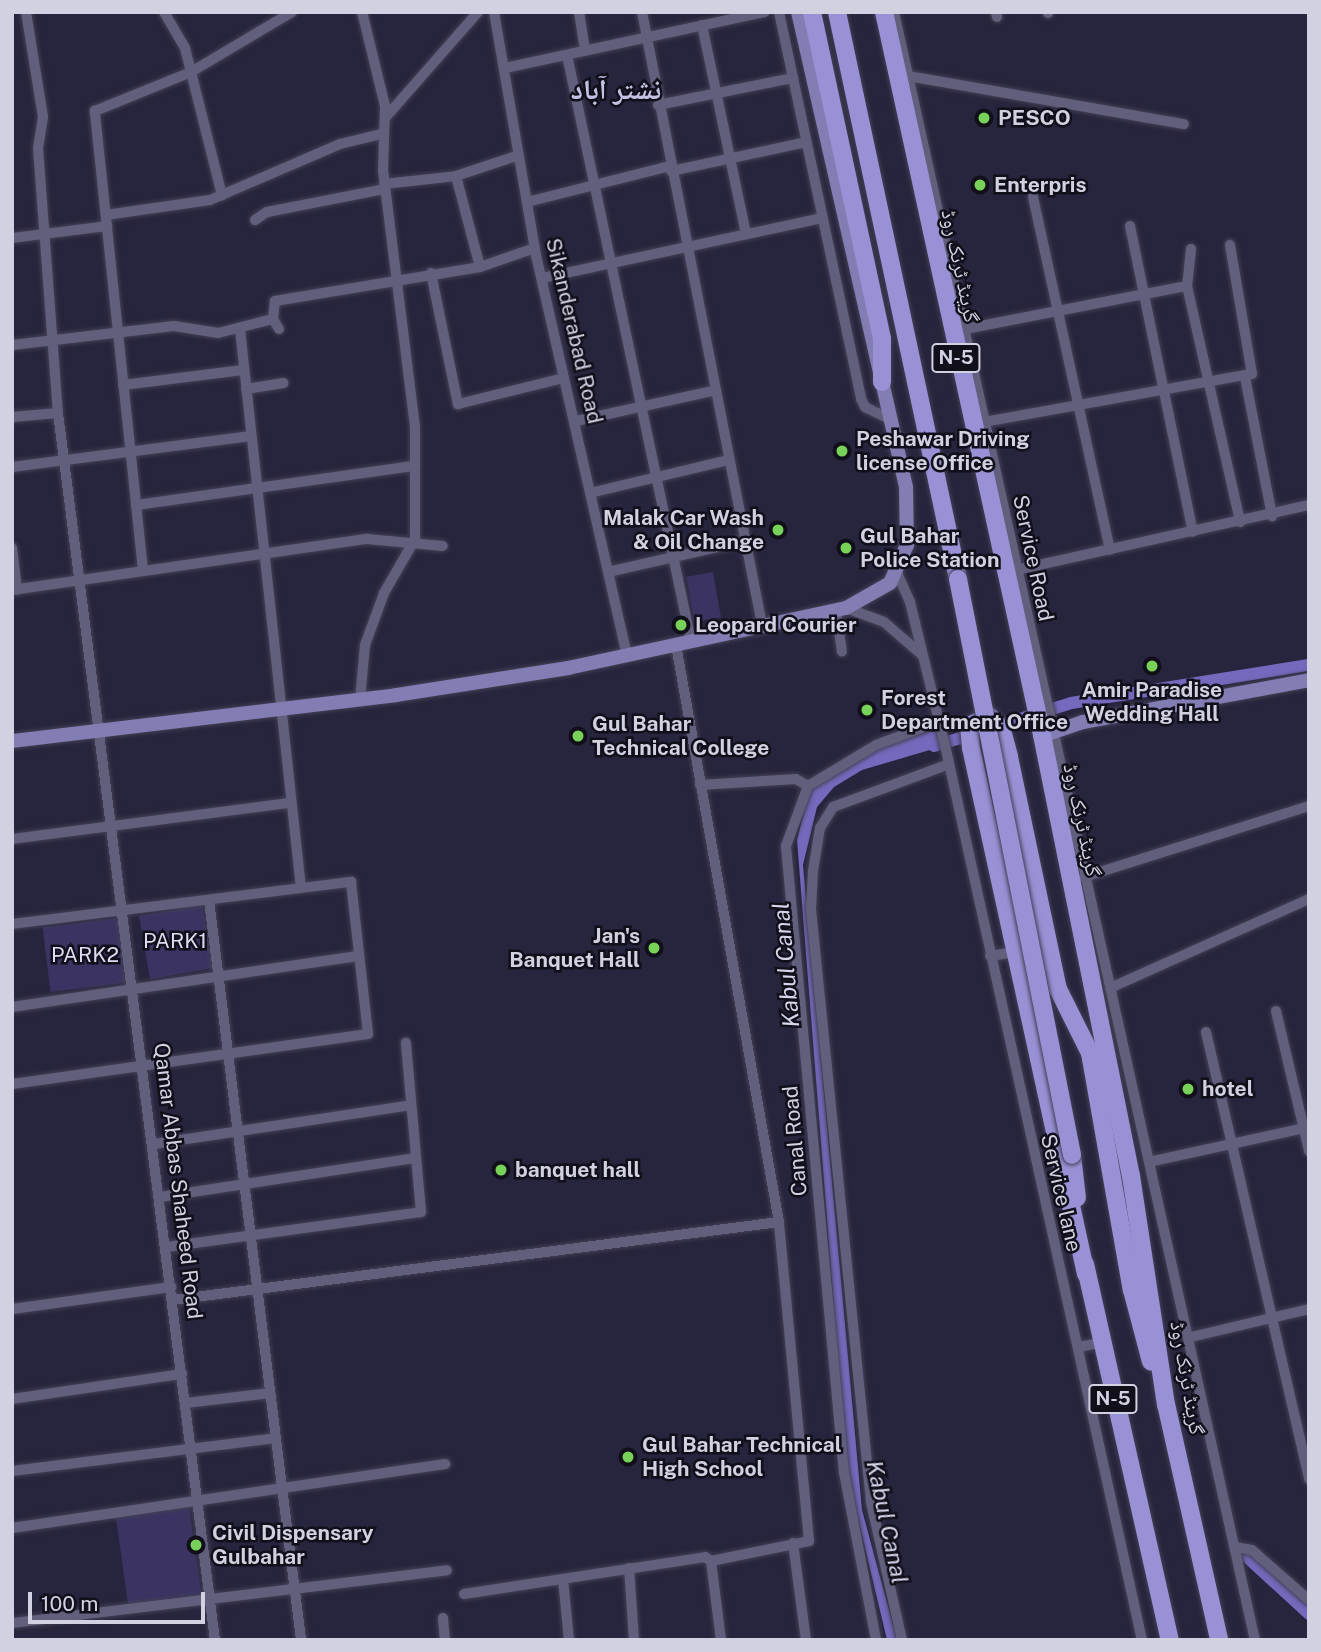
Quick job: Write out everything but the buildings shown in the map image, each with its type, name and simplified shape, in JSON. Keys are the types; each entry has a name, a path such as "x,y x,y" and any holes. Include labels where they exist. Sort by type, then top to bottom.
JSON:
{"highway":[{"path":"812,12 882,339 882,382"},
{"name":"N-5","path":"837,12 958,579 1072,1155 1086,1274 1100,1343 1170,1640"},
{"name":"گرینڈ ٹرنک روڈ","path":"884,12 1038,702 1047,730 1121,1126 1166,1404 1219,1640"},
{"path":"1086,1274 968,733 972,722 989,716 1002,730 1009,757 1058,989 1090,1053 1138,1316 1166,1404"}],"main road":[{"path":"12,741 102,728 360,700 627,656 841,609 898,575 907,545 909,509 798,12"},
{"path":"1047,730 1309,680"}],"street":[{"name":"Qamar Abbas Shaheed Road","path":"26,12 43,117 38,148 58,413 102,728 215,1640"},
{"path":"164,12 185,48 222,195"},
{"path":"143,570 95,111 191,72 292,12"},
{"path":"360,700 365,645 384,593 415,540 415,467 384,186 381,134 383,120 362,12"},
{"path":"383,120 478,12"},
{"name":"Sikanderabad Road","path":"494,12 535,248 627,656"},
{"path":"579,12 585,49"},
{"path":"642,12 713,391 762,625"},
{"path":"505,68 765,12"},
{"path":"779,12 861,399 865,407 890,419"},
{"name":"Service Road","path":"894,12 1016,570 1038,702"},
{"path":"702,25 746,234"},
{"path":"464,1594 705,1557 711,1561 809,1541 779,1222 700,785 672,555 567,55"},
{"path":"908,76 1184,124"},
{"path":"659,105 793,78"},
{"path":"12,239 222,195 340,144 381,134"},
{"path":"527,202 670,168 806,142"},
{"path":"255,220 267,212 384,186 456,176 519,155"},
{"path":"456,176 480,267"},
{"path":"1033,197 1110,550"},
{"path":"542,278 822,218"},
{"path":"1130,226 1193,532"},
{"path":"984,422 1245,377 1252,373 1230,245"},
{"path":"12,345 174,326 207,332 276,324 275,301 394,277 480,267 535,248"},
{"path":"1191,249 1188,286 1240,522"},
{"path":"431,273 458,404 564,378"},
{"path":"965,328 1188,286"},
{"path":"240,329 284,707 301,888"},
{"path":"123,385 243,370"},
{"path":"1245,377 1272,516"},
{"path":"246,389 284,383"},
{"path":"576,421 713,391"},
{"path":"12,416 58,413"},
{"path":"12,467 251,436"},
{"path":"590,493 728,460"},
{"path":"136,505 415,467"},
{"path":"1016,570 1272,516 1309,505"},
{"path":"12,548 15,590 264,551 415,540 443,546"},
{"path":"608,572 672,555 745,541"},
{"name":"Service lane","path":"898,575 948,759 1142,1640"},
{"path":"842,652 841,609 884,622 921,654"},
{"path":"700,785 796,779 808,786 876,745 939,725"},
{"path":"1047,730 1153,1161 1255,1640"},
{"path":"902,1640 871,1502 811,909 813,871 820,828 833,807 948,759"},
{"name":"Canal Road","path":"808,786 786,846 844,1473 876,1640"},
{"path":"12,839 291,803"},
{"path":"1084,877 1309,806"},
{"path":"964,835 988,830"},
{"path":"12,924 351,882 368,1034 12,1084"},
{"path":"1110,988 1309,899"},
{"path":"209,900 301,1640"},
{"path":"990,956 1014,952"},
{"path":"12,1007 135,992 359,956"},
{"path":"1276,1011 1306,1128 1309,1151"},
{"path":"1206,1032 1309,1479"},
{"path":"166,1247 421,1212 406,1042"},
{"path":"154,1144 411,1105"},
{"path":"1121,1126 1143,1123"},
{"path":"1153,1161 1233,1146 1306,1128"},
{"path":"160,1197 416,1158"},
{"path":"172,1300 779,1222"},
{"path":"12,1309 171,1287"},
{"path":"1191,1337 1274,1320 1309,1309"},
{"path":"1078,1347 1100,1343"},
{"path":"12,1399 182,1374"},
{"path":"186,1403 270,1392"},
{"path":"12,1471 192,1451 276,1438"},
{"path":"12,1528 445,1464"},
{"path":"793,1543 806,1640"},
{"path":"1235,1548 1252,1550 1309,1600"},
{"path":"711,1561 721,1640"},
{"path":"629,1568 634,1640"},
{"path":"12,1623 210,1596 447,1570"},
{"path":"563,1579 569,1640"},
{"path":"443,1618 445,1640"}],"green space":[{"path":"713,572 721,617 694,622 686,577"},
{"name":"PARK1","path":"202,905 213,968 150,979 139,916"},
{"name":"PARK2","path":"119,918 127,983 50,992 43,927"},
{"path":"189,1506 202,1596 128,1606 116,1516"}],"shaded area":[{"path":"937,729 940,747 862,770 834,787 817,807 803,865 862,1510 897,1640 887,1640 847,1472 797,840 810,789 883,746"}],"waterway":[{"name":"Kabul Canal","path":"994,727 1071,703 1309,665"},
{"name":"Kabul Canal","path":"934,746 977,733"},
{"path":"1247,1557 1309,1614"}],"place":[{"name":"PESCO","path":"984,118"},
{"name":"Enterpris","path":"980,185"},
{"name":"Peshawar Driving license Office","path":"842,451"},
{"name":"Malak Car Wash & Oil Change","path":"778,530"},
{"name":"Gul Bahar Police Station","path":"846,548"},
{"name":"Leopard Courier","path":"681,625"},
{"name":"Amir Paradise Wedding Hall","path":"1152,666"},
{"name":"Forest Department Office","path":"867,710"},
{"name":"Gul Bahar Technical College","path":"578,736"},
{"name":"Jan's Banquet Hall","path":"654,948"},
{"name":"hotel","path":"1188,1089"},
{"name":"banquet hall","path":"501,1170"},
{"name":"Gul Bahar Technical High School","path":"628,1457"},
{"name":"Civil Dispensary Gulbahar","path":"196,1545"}],"district":[{"name":"نشتر آباد","path":"616,89"}]}
